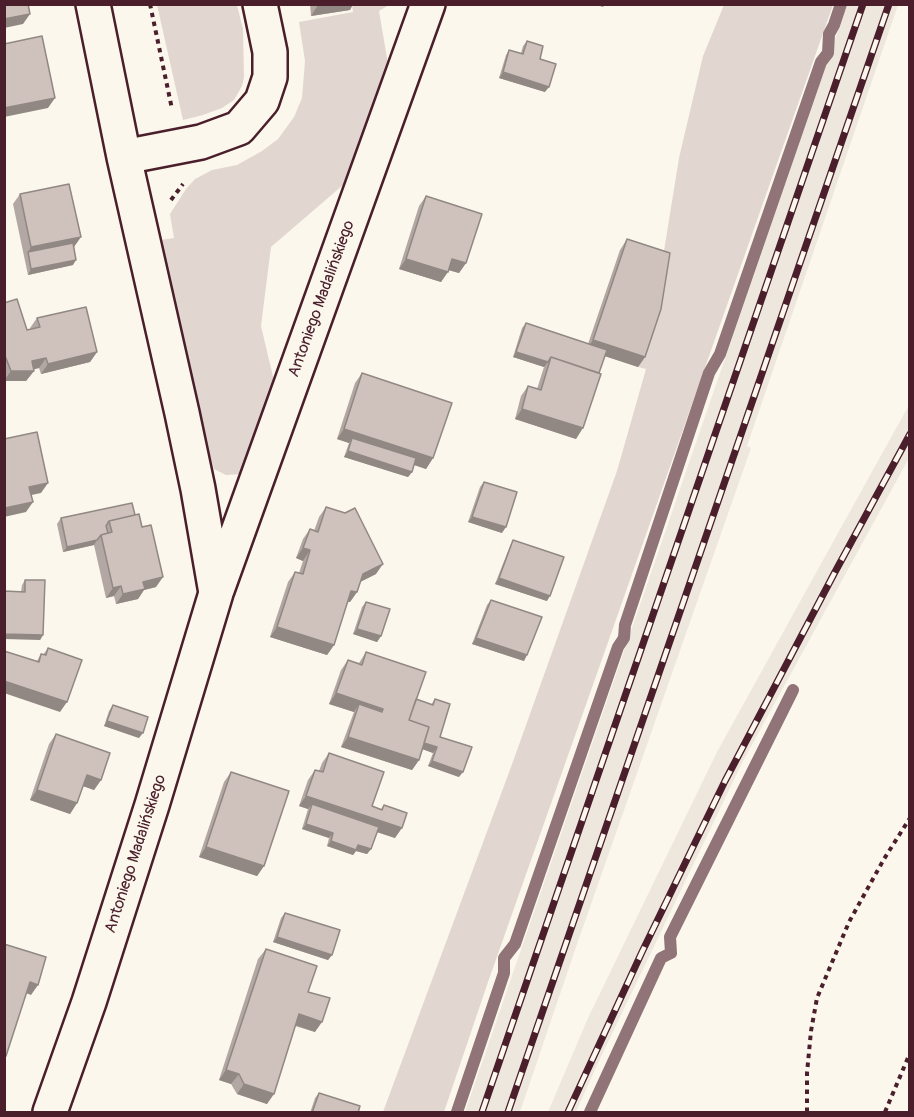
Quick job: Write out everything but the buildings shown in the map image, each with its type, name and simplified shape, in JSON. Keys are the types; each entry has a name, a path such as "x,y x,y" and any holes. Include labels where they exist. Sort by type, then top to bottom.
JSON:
{"street":[{"name":"Antoniego Madalińskiego","path":"93,4 124,157 185,424 216,593"},
{"path":"124,157 201,142 239,128 262,101 270,77 270,52 260,4"},
{"name":"Antoniego Madalińskiego","path":"50,1113 89,1002 152,806 216,593 428,4"}],"path":[{"path":"150,4 180,146"},
{"path":"807,1113 808,1062 817,998 849,922 909,818"},
{"path":"885,1113 909,1053"}],"shaded area":[{"path":"157,5 237,5 243,29 244,77 234,100 222,108 183,120"},
{"path":"352,5 389,5 379,11 389,70 343,185 271,247 261,326 275,385 242,474 226,475 214,469 206,443 161,240 174,238 170,214 195,179 212,170 237,165 262,151 278,139 294,117 302,98 305,61 299,22 353,12"},
{"path":"724,5 833,5 444,1112 383,1112 511,767 617,471 646,369 638,367 653,319 679,158 703,56"},
{"path":"847,5 898,5 747,446 751,448 520,1112 465,1112"},
{"path":"909,405 909,458 742,763 576,1112 548,1112 588,1018 717,752"}],"waterway":[{"path":"457,1112 504,973 504,958 515,944 618,647 624,638 625,625 709,373 720,354 821,62 828,53 829,34 841,4"},
{"path":"590,1112 661,958 671,953 670,937 793,690"}],"railway":[{"path":"482,1112 863,4"},
{"path":"508,1112 889,4"},
{"path":"568,1112 725,781 910,434"}]}
